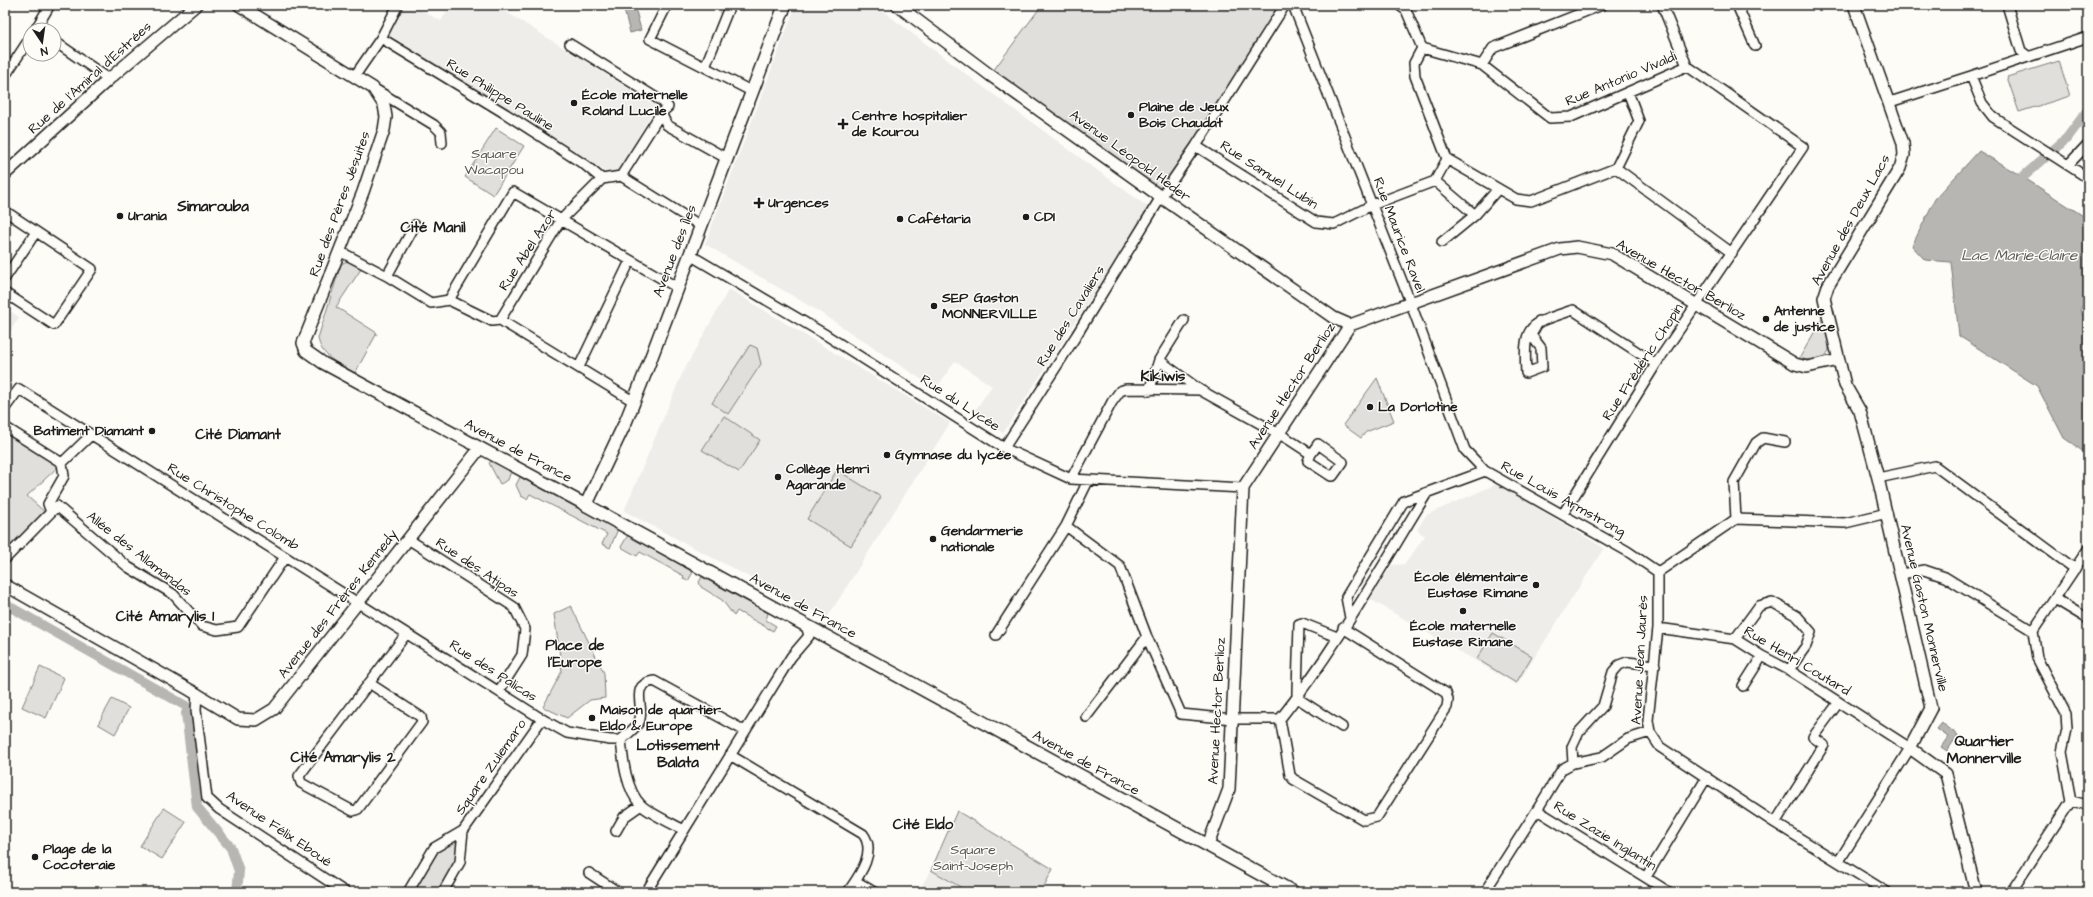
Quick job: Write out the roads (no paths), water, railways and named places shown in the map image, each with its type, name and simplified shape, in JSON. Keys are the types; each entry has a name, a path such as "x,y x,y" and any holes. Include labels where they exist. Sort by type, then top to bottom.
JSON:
{"main road":[{"name":"Avenue des Îles","path":"586,505 633,401 678,288 751,91 785,5"},
{"name":"Avenue de France","path":"586,505 812,631 1293,892"}],"street":[{"path":"40,22 50,5"},
{"name":"Rue de l'Amiral d'Estrées","path":"5,174 109,79 196,5"},
{"path":"239,5 434,125 441,132 442,143"},
{"path":"354,77 381,38 398,5"},
{"path":"667,5 650,39 751,91"},
{"path":"705,67 730,5"},
{"name":"Avenue Léopold Heder","path":"897,5 994,78 1161,197 1334,318 1350,325"},
{"name":"Rue des Cavaliers","path":"1004,448 1080,330 1161,197 1196,146 1285,5"},
{"name":"Rue Maurice Ravel","path":"1293,5 1411,304 1465,450 1485,471"},
{"path":"1482,65 1493,48 1602,5"},
{"path":"1662,5 1687,66"},
{"path":"1738,5 1755,46"},
{"name":"Avenue des Deux Lacs","path":"1839,360 1824,298 1828,286 1900,168 1904,155 1903,143 1890,102 1854,5"},
{"path":"2007,5 2021,51 2029,57"},
{"path":"1404,7 1422,48 1414,63 1415,76 1447,159 1516,199 1531,201 1616,168 1639,120 1628,92"},
{"path":"1890,102 2088,37"},
{"name":"Rue Philippe Pauline","path":"381,38 506,114 585,165 602,179"},
{"path":"570,44 663,102 668,107 661,113 621,176"},
{"path":"62,47 109,79"},
{"name":"Rue Antonio Vivaldi","path":"1422,48 1482,65 1550,118 1571,117 1687,66 1803,146"},
{"path":"5,76 22,50"},
{"path":"1971,76 1982,103 1993,117 2088,178"},
{"name":"Rue des Pères Jésuites","path":"303,344 370,174 384,130 386,117 384,105 374,88"},
{"path":"661,113 668,125 726,158"},
{"path":"2068,165 2088,144"},
{"name":"Rue Samuel Lubin","path":"1196,146 1316,222 1334,224 1372,205 1435,181"},
{"name":"Rue Frédéric Chopin","path":"1562,514 1656,364 1803,146"},
{"path":"1447,159 1435,181 1475,215"},
{"path":"1616,168 1732,252"},
{"path":"602,179 621,176 701,226"},
{"name":"Rue Abel Azor","path":"500,320 561,220 602,179"},
{"path":"1442,242 1475,215 1498,189"},
{"path":"449,300 513,192 678,288"},
{"path":"5,211 92,269 54,325 5,293"},
{"path":"387,276 415,224"},
{"path":"5,278 36,232"},
{"name":"Avenue Hector Berlioz","path":"1208,845 1229,789 1243,488 1350,325 1560,249 1577,247 1612,254 1696,306 1795,364 1807,367 1839,360"},
{"path":"339,251 387,276 431,303 449,300 492,321 500,320 633,401"},
{"name":"Rue du Lycée","path":"690,255 826,335 1004,448 1071,479 1243,488"},
{"path":"579,367 630,261"},
{"path":"1539,321 1531,335 1541,348 1542,366 1526,372 1525,349 1528,331 1539,321 1573,310 1656,364"},
{"path":"1149,391 1159,360 1184,320"},
{"name":"Avenue de France","path":"303,344 306,351 323,363 370,387 586,505"},
{"path":"1159,360 1200,390 1279,434 1311,454"},
{"name":"Avenue Gaston Monnerville","path":"1839,360 1845,385 1860,411 1878,478 1902,574 1931,708 1910,748"},
{"name":"Rue Christophe Colomb","path":"5,408 19,389 359,603"},
{"path":"1071,479 1112,402 1120,391 1126,389 1149,391 1200,390"},
{"path":"5,427 62,463 64,476 48,504 54,509 5,559"},
{"path":"62,463 91,435"},
{"path":"1736,519 1734,482 1756,443 1763,438 1785,442"},
{"name":"Avenue des Frères Kennedy","path":"197,693 238,719 256,720 274,709 480,448"},
{"path":"1878,478 1935,466 2075,569"},
{"name":"Rue Louis Armstrong","path":"1350,618 1346,597 1404,502 1485,471 1627,551 1658,572"},
{"path":"996,635 1066,526 1088,481"},
{"path":"1343,628 1446,693 1448,700 1447,707 1377,817 1364,820 1293,779 1290,775 1280,719 1297,698 1337,637 1343,628 1350,618 1427,493"},
{"name":"Allée des Allamandas","path":"54,509 128,567 173,594 202,626 217,630 238,627 285,557"},
{"path":"1658,572 1736,519 1845,523 1886,513"},
{"path":"1066,526 1120,566 1147,637 1180,713 1184,715 1233,719 1280,719"},
{"name":"Rue des Atipas","path":"408,539 514,607 526,629 522,655 499,691"},
{"path":"2013,891 2071,801 2062,752 2067,729 2066,714 2037,658 2033,631 2088,549"},
{"path":"1902,574 1924,570 1945,577 2033,631"},
{"name":"Avenue Jean Jaurès","path":"1658,572 1658,628 1648,720 1650,732 1660,748 1707,777 1775,823 1887,892"},
{"path":"5,585 197,693"},
{"path":"2055,599 2088,619"},
{"path":"1735,639 1759,606 1772,602 1791,612 1797,616 1810,632 1806,646 1789,670"},
{"name":"Rue des Palicas","path":"359,603 567,734 610,740 621,740"},
{"path":"1297,698 1299,624 1302,623 1337,637"},
{"name":"Rue Henri Coutard","path":"1658,628 1735,639 1762,656 1789,670 1910,748"},
{"path":"646,892 791,657 812,631"},
{"path":"369,683 421,717 422,722 358,809 353,811 301,783 300,776 369,683 407,633"},
{"path":"1086,717 1147,637"},
{"path":"1743,686 1762,656"},
{"path":"1650,732 1628,739 1602,757 1573,763 1572,747 1580,732 1603,706 1613,672 1619,665 1627,662 1655,665"},
{"path":"684,830 641,805 634,794 623,767 621,740 638,723 640,717 638,696 642,687 647,682 654,681 745,731"},
{"name":"Avenue Félix Eboué","path":"197,693 196,710 207,798 219,809 345,892"},
{"path":"1297,698 1342,727"},
{"path":"1775,823 1824,745 1814,737 1839,702"},
{"name":"Square Zulemaro","path":"408,892 434,848 463,830 542,719"},
{"path":"1838,862 1910,748 1946,774 1976,892"},
{"path":"730,755 863,834 867,840 869,848 856,881 848,892"},
{"name":"Rue Zazie Inglantin","path":"1573,763 1562,769 1537,810 1669,892"},
{"path":"1646,877 1707,777"},
{"path":"2071,801 2088,805"},
{"path":"616,831 624,817 641,805"},
{"path":"1491,892 1489,885 1537,810"},
{"name":"Square Zulemaro","path":"443,892 460,862 463,830"},
{"path":"589,873 618,892"},
{"path":"856,881 874,892"}],"water":[{"path":"635,7 641,30 630,33 624,10"},
{"name":"Lac Marie-Claire","path":"1979,151 2023,177 2088,219 2088,293 2080,311 2088,323 2088,455 2064,438 2037,386 1959,336 1951,262 1925,260 1912,246 1935,199"},
{"path":"1942,723 1958,735 1947,751 1941,747 1948,737 1937,729"}],"waterway":[{"path":"2023,177 2067,138 2088,110"},
{"path":"5,604 186,706"},
{"path":"186,713 197,807 231,848 239,871 237,892"}],"place":[{"name":"École maternelle Roland Lucile","path":"574,103"},
{"name":"Plaine de Jeux Bois Chaudat","path":"1131,115"},
{"name":"Centre hospitalier de Kourou","path":"843,124"},
{"name":"Urgences","path":"759,203"},
{"name":"Urania","path":"120,216"},
{"name":"CDI","path":"1026,217"},
{"name":"Cafétaria","path":"900,219"},
{"name":"SEP Gaston MONNERVILLE","path":"934,306"},
{"name":"Antenne de justice","path":"1766,319"},
{"name":"La Dorlotine","path":"1370,407"},
{"name":"Batiment Diamant","path":"152,431"},
{"name":"Gymnase du lycée","path":"887,455"},
{"name":"Collège Henri Agarande","path":"778,477"},
{"name":"Gendarmerie nationale","path":"933,539"},
{"name":"École élémentaire Eustase Rimane","path":"1536,585"},
{"name":"École maternelle Eustase Rimane","path":"1463,611"},
{"name":"Maison de quartier Eldo & Europe","path":"592,718"},
{"name":"Plage de la Cocoteraie","path":"35,857"}],"district":[{"name":"Simarouba","path":"213,206"},
{"name":"Cité Manil","path":"433,227"},
{"name":"Kikiwis","path":"1163,376"},
{"name":"Cité Diamant","path":"238,434"},
{"name":"Cité Amarylis 1","path":"165,616"},
{"name":"Place de l'Europe","path":"575,654"},
{"name":"Quartier Monnerville","path":"1984,750"},
{"name":"Lotissement Balata","path":"678,754"},
{"name":"Cité Amarylis 2","path":"343,757"},
{"name":"Cité Eldo","path":"923,824"}],"park label":[{"name":"Square Wacapou","path":"494,162"},
{"name":"Square Saint-Joseph","path":"973,858"}]}
